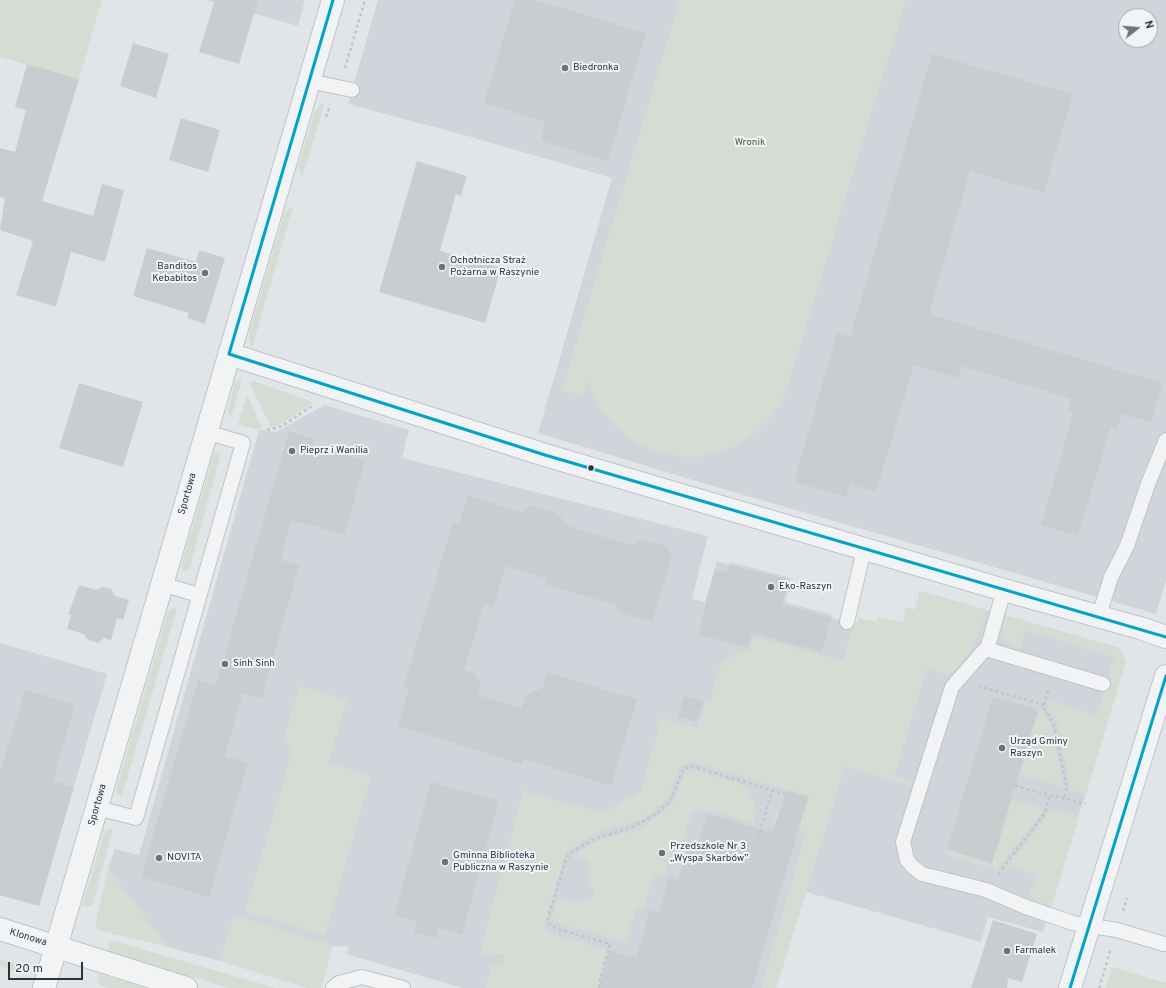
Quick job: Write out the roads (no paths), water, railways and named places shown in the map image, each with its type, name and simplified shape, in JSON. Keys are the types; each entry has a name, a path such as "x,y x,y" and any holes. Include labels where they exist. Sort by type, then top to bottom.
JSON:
{"street":[{"name":"Sportowa","path":"44,988 333,0"},
{"path":"229,354 545,456 1004,590 1099,616 1166,637"},
{"path":"1070,988 1163,697 1166,676"},
{"name":"Klonowa","path":"0,929 186,988"}],"lane":[{"path":"309,81 352,90"},
{"path":"97,808 136,818 243,443 206,432"},
{"path":"1099,616 1111,577 1127,546 1151,477 1166,440"},
{"path":"847,622 864,549"},
{"path":"162,584 199,595"},
{"path":"1004,590 986,650 957,681 950,691 903,842 907,860 922,874 979,888 1026,907 1090,926 1117,930 1164,944"},
{"path":"986,650 1103,684"},
{"path":"333,988 339,983 362,977 403,988"}],"place":[{"name":"Biedronka","path":"565,68"},
{"name":"Ochotnicza Straż Pożarna w Raszynie","path":"442,267"},
{"name":"Banditos Kebabitos","path":"205,273"},
{"name":"Pieprz i Wanilia","path":"292,451"},
{"name":"Eko-Raszyn","path":"771,587"},
{"name":"Sinh Sinh","path":"225,664"},
{"name":"Urząd Gminy Raszyn","path":"1002,748"},
{"name":"Przedszkole Nr 3 „Wyspa Skarbów”","path":"662,853"},
{"name":"NOVITA","path":"159,858"},
{"name":"Gminna Biblioteka Publiczna w Raszynie","path":"445,862"},
{"name":"Farmalek","path":"1007,951"}],"park label":[{"name":"Wronik","path":"750,143"}]}
